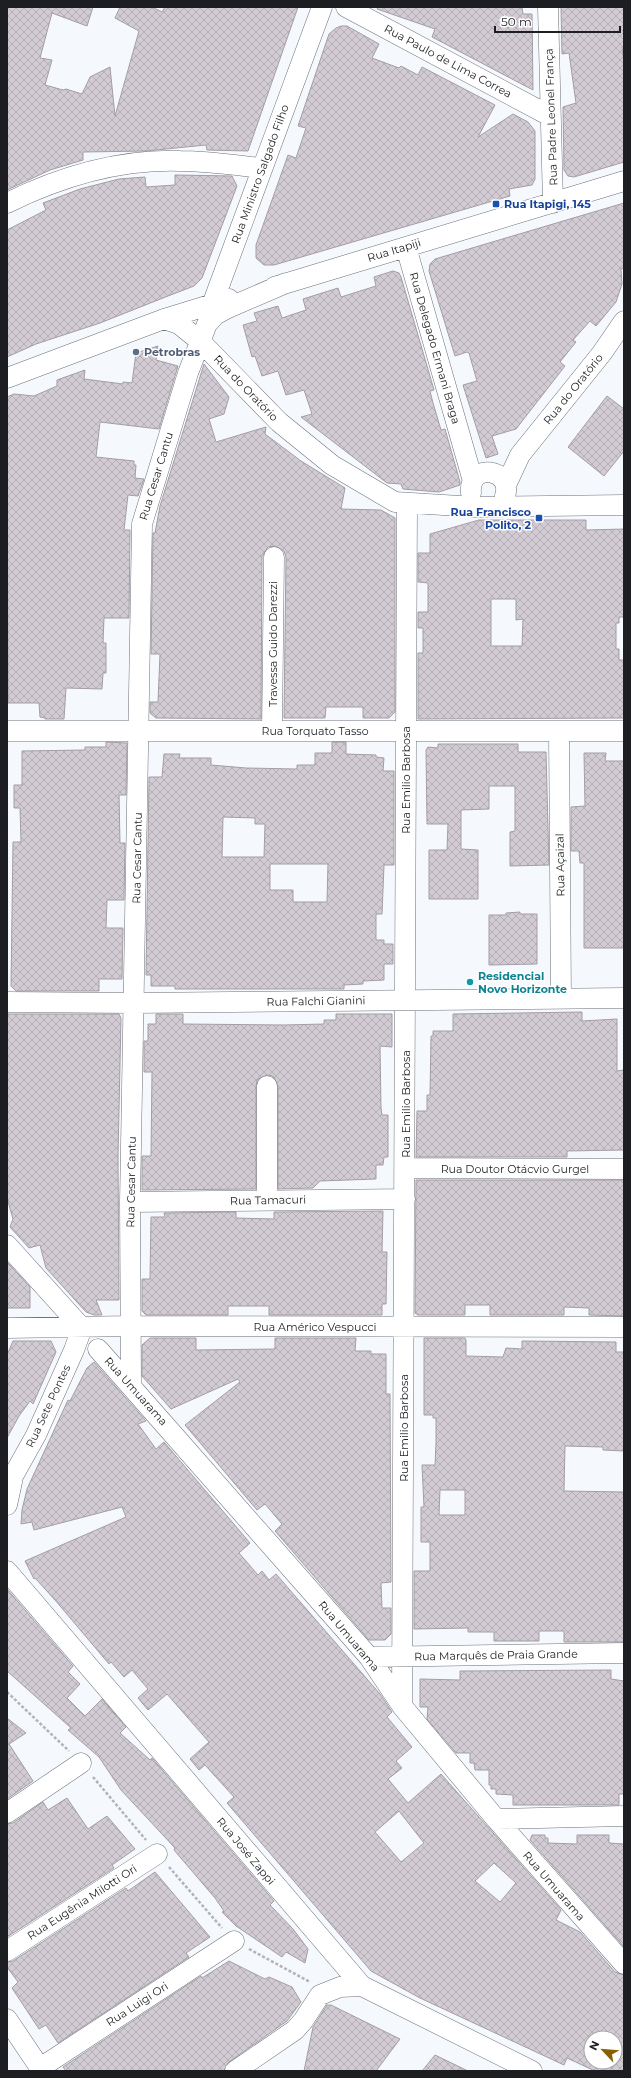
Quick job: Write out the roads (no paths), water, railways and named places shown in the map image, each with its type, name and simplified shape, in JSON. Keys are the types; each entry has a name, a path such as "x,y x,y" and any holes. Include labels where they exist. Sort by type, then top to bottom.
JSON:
{"street":[{"name":"Rua Ministro Salgado Filho","path":"309,43 310,7"},
{"name":"Rua Ministro Salgado Filho","path":"212,305 261,168 322,7"},
{"name":"Rua Paulo de Lima Correa","path":"346,7 550,116"},
{"name":"Rua Padre Leonel França","path":"548,7 553,203"},
{"path":"7,203 33,190 99,169 134,162 180,160 261,168"},
{"name":"Rua Itapiji","path":"164,320 624,181"},
{"name":"Rua Delegado Ermani Braga","path":"406,247 464,449 488,477"},
{"name":"Rua Cesar Cantu","path":"131,1384 130,1202 142,524 200,341 207,324 215,315 228,308 286,283"},
{"path":"7,378 164,320"},
{"name":"Rua do Oratório","path":"164,320 179,324 200,341 279,422 332,465 395,502 488,507 624,505"},
{"name":"Rua do Oratório","path":"488,507 501,502 506,494 488,477 520,455 602,353 624,321"},
{"path":"488,477 471,496 488,507"},
{"name":"Rua Emilio Barbosa","path":"402,1706 406,1168 407,503"},
{"name":"Travessa Guido Darezzi","path":"272,731 274,557"},
{"name":"Rua Torquato Tasso","path":"7,731 624,731"},
{"name":"Rua Açaizal","path":"558,731 561,998"},
{"name":"Rua Falchi Gianini","path":"7,1002 134,1003 624,998"},
{"path":"267,1086 267,1200"},
{"name":"Rua Doutor Otácvio Gurgel","path":"406,1168 624,1169"},
{"name":"Rua Tamacuri","path":"130,1202 405,1199"},
{"path":"7,1245 82,1328"},
{"name":"Rua Américo Vespucci","path":"7,1328 82,1328 131,1326 404,1328 624,1327"},
{"name":"Rua Sete Pontes","path":"7,1505 9,1484 36,1435 74,1350 82,1328"},
{"name":"Rua Umuarama","path":"98,1349 131,1384 369,1657 402,1706 496,1819 624,1964"},
{"name":"Rua José Zappi","path":"7,1571 362,1986 532,2071"},
{"name":"Rua Marquês de Praia Grande","path":"369,1657 624,1653"},
{"path":"7,1813 81,1763"},
{"path":"496,1819 624,1816"},
{"name":"Rua Eugênia Milotti Ori","path":"7,1951 158,1854"},
{"name":"Rua Luigi Ori","path":"41,2070 234,1941"},
{"path":"235,2071 295,2030 304,2021 320,1995 340,1987 362,1986"},
{"path":"7,2019 41,2070"}],"place":[{"name":"Rua Itapigi, 145","path":"496,204"},
{"name":"Petrobras","path":"136,352"},
{"name":"Rua Francisco Polito, 2","path":"539,518"},
{"name":"Residencial Novo Horizonte","path":"470,982"}]}
